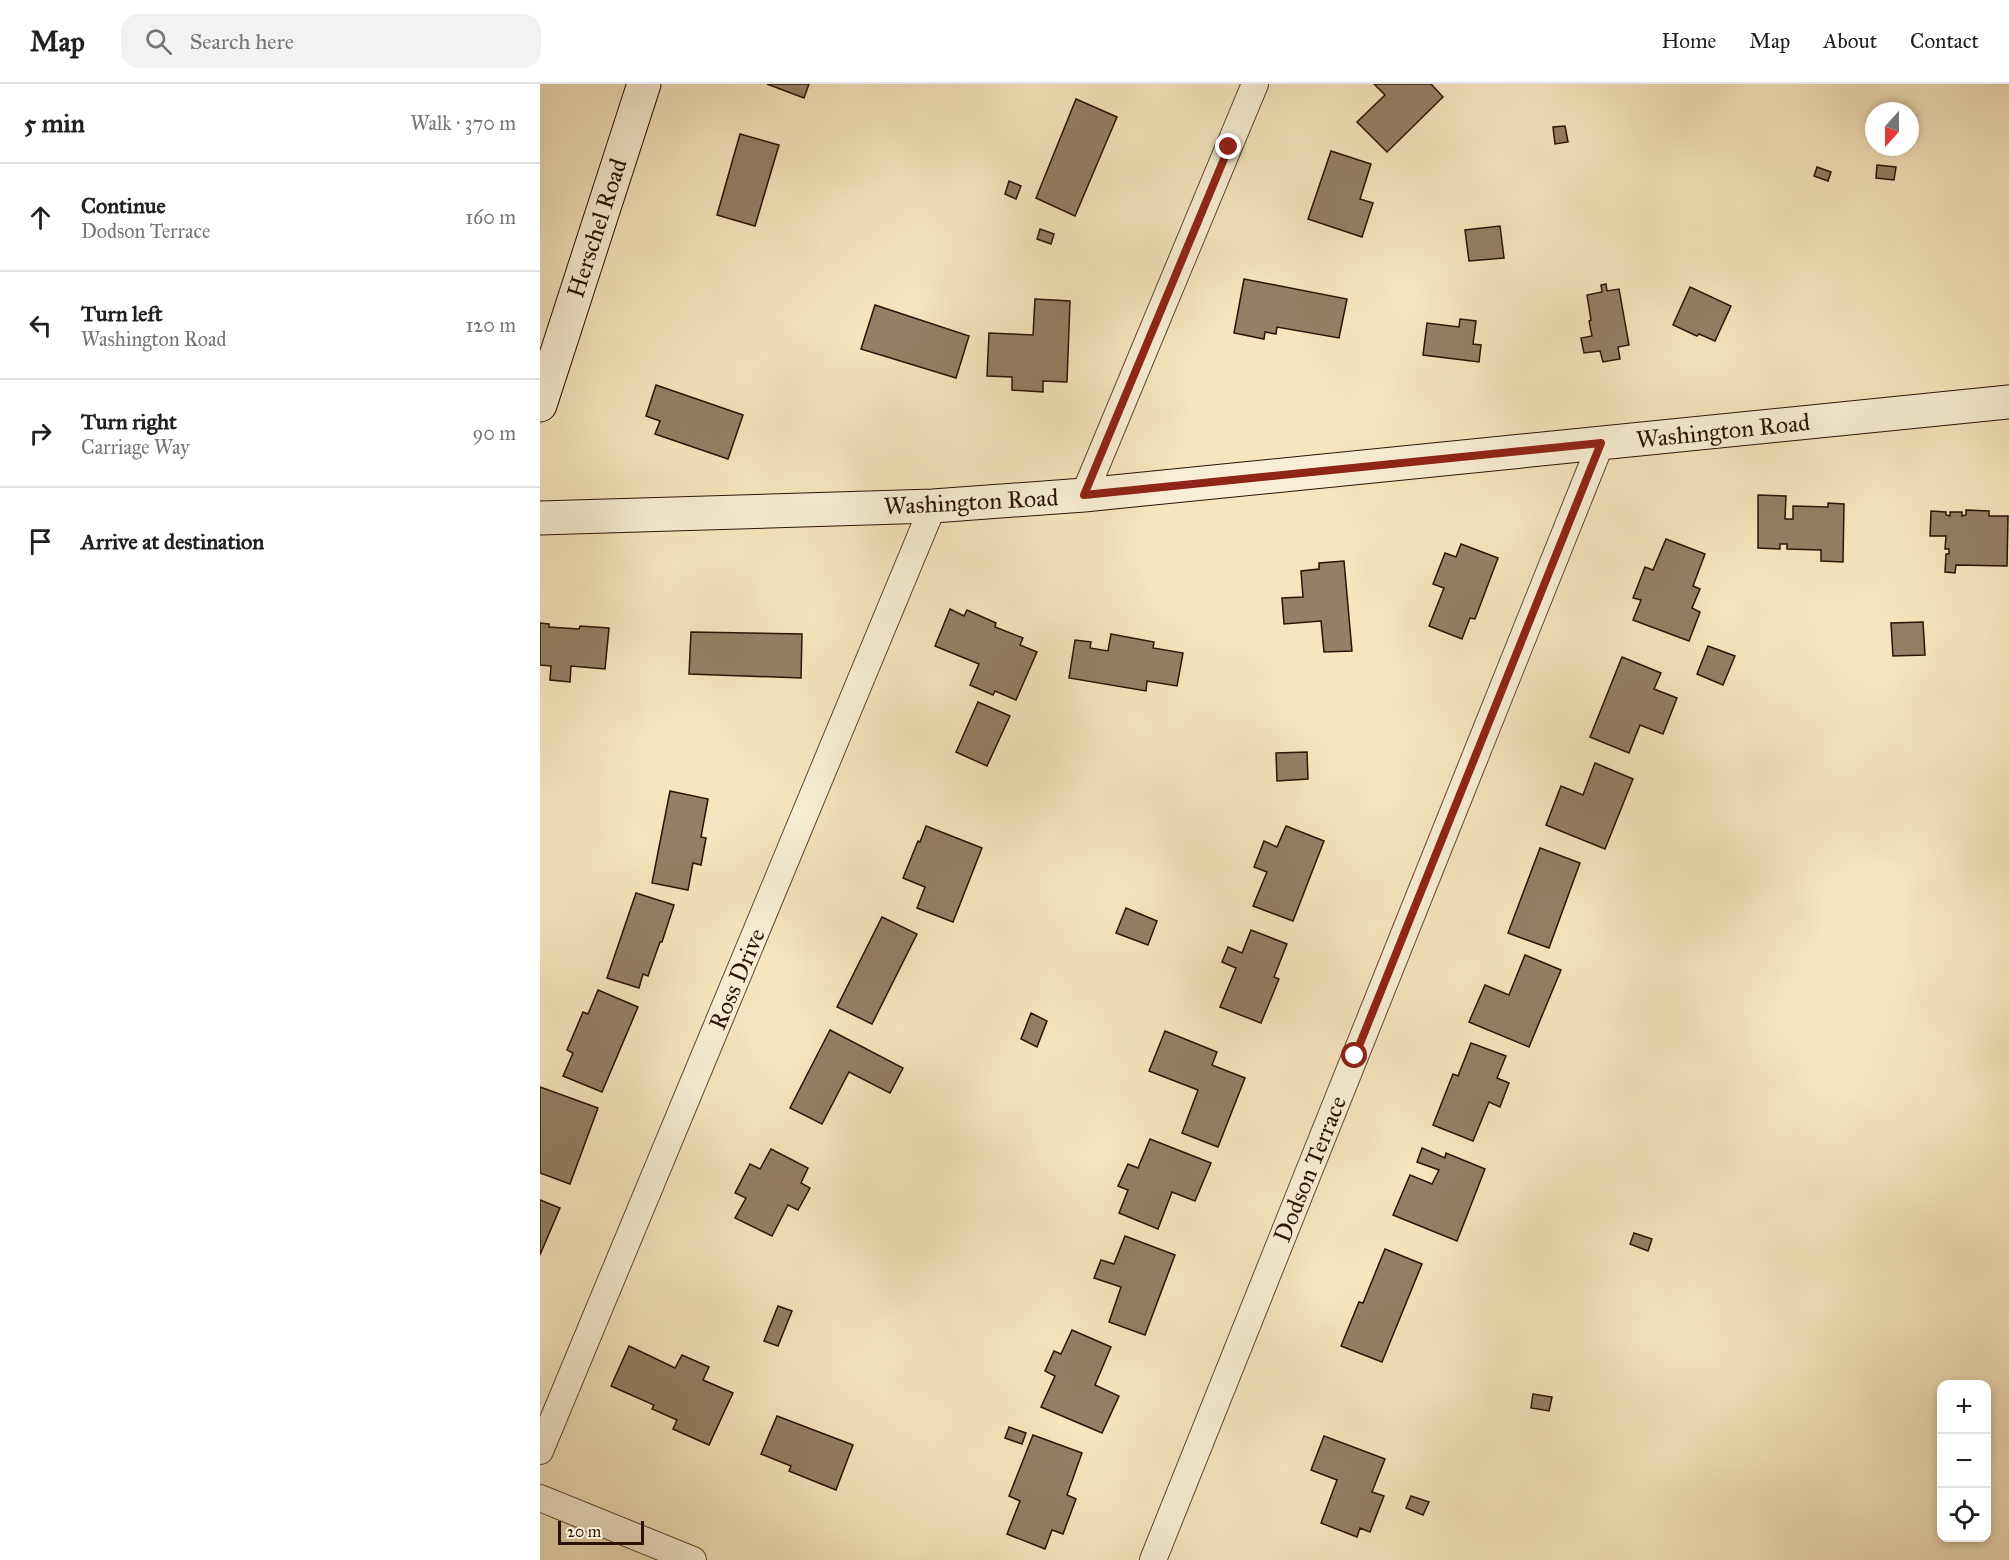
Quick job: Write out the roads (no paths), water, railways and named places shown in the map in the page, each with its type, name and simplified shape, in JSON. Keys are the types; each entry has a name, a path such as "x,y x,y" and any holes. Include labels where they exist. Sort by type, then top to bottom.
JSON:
{"street":[{"name":"Herschel Road","path":"540,405 644,84"},
{"path":"1084,495 1255,84"},
{"name":"Washington Road","path":"540,518 933,507 1084,495 2009,402"},
{"name":"Dodson Terrace","path":"1153,1560 1601,443"},
{"name":"Ross Drive","path":"540,1451 933,507"},
{"path":"540,1498 693,1560"}]}
